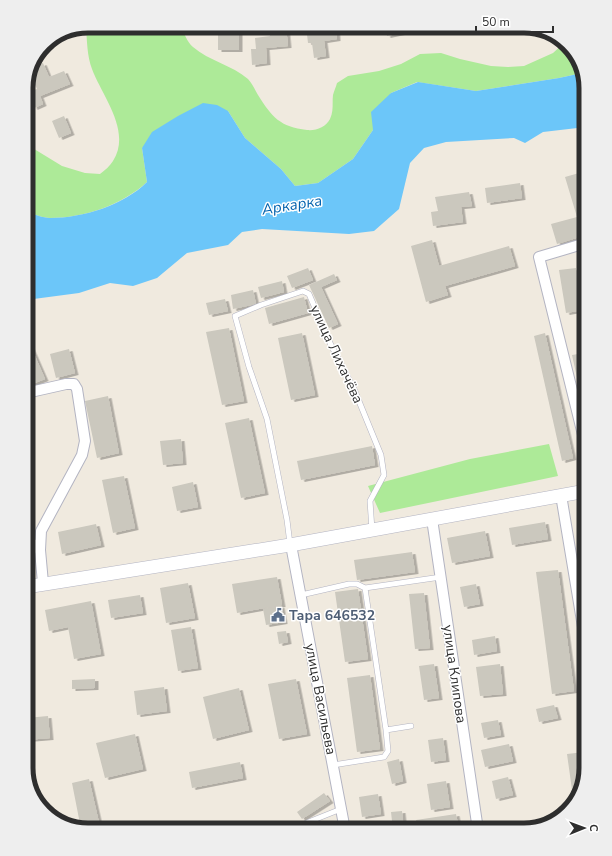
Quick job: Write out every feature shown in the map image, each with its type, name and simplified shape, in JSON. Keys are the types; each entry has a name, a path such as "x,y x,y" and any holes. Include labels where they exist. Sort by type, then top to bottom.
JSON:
{"street":[{"path":"579,245 539,257 579,419"},
{"path":"33,391 66,384 74,384 77,389 85,441 82,454 41,531 40,550 43,583"},
{"path":"33,585 291,545 579,492"},
{"path":"562,495 579,601"},
{"name":"улица Клипова","path":"432,519 477,823"},
{"path":"33,544 40,550"},
{"name":"улица Васильева","path":"291,545 344,823"}],"lane":[{"name":"улица Лихачёва","path":"291,545 267,419 249,367 235,316 261,305 303,291 309,294 330,343 354,389 381,456 384,475 370,501 372,530"},
{"path":"301,595 349,584 357,584 365,588 441,577"},
{"path":"333,765 384,757 388,751 365,588"},
{"path":"386,730 411,726"},
{"path":"305,823 341,809"}],"green space":[{"path":"87,33 184,33 187,40 199,52 235,70 248,79 268,109 278,120 298,129 307,130 320,128 330,119 332,113 333,95 337,83 348,76 379,71 401,64 420,54 441,53 491,66 508,67 524,66 553,53 560,47 572,60 577,74 476,91 417,82 391,93 373,130 353,159 318,183 295,186 281,169 245,138 228,111 142,148 147,182 126,197 102,209 76,216 50,218 33,214 33,148 62,166 85,173 100,174 112,163 118,150 119,138 117,126 108,102 90,64"},
{"path":"549,444 558,476 380,513 368,486 470,459"}],"water":[{"name":"Аркарка","path":"577,74 579,80 579,128 543,132 525,143 514,138 446,142 424,148 410,163 399,209 374,231 349,234 262,229 242,232 228,245 187,253 157,278 133,286 110,283 79,293 33,299 33,214 47,218 76,216 89,213 115,203 138,190 147,182 142,148 152,132 203,103 217,105 228,111 245,138 281,169 295,186 318,183 353,159 373,130 371,112 391,93 418,82 476,91"}],"building":[{"path":"218,33 239,33 239,50 218,50"},
{"path":"270,33 287,33 288,46 266,48 267,63 252,65 251,49 256,49 255,38 270,36"},
{"path":"307,33 337,33 337,39 324,41 326,56 314,58 312,43 308,43"},
{"path":"386,33 401,33 387,36"},
{"path":"43,63 49,77 64,71 70,84 40,96 43,104 34,108 33,90 37,89 34,81 38,65"},
{"path":"64,116 71,133 59,138 52,121"},
{"path":"579,173 579,237 557,244 551,224 577,217 565,177"},
{"path":"520,183 522,198 487,203 485,188"},
{"path":"469,192 472,206 461,207 463,222 433,226 431,212 438,211 435,197"},
{"path":"432,240 439,266 509,246 515,266 445,286 448,295 426,302 411,246"},
{"path":"308,268 313,280 292,288 287,276"},
{"path":"576,268 579,286 579,311 566,313 559,270"},
{"path":"334,274 337,280 321,287 338,324 329,328 309,285"},
{"path":"282,281 284,292 261,298 258,287"},
{"path":"253,290 256,304 233,309 231,295"},
{"path":"304,297 308,313 269,324 265,308"},
{"path":"225,299 228,311 209,315 206,303"},
{"path":"229,328 244,401 222,405 206,332"},
{"path":"302,333 315,395 291,400 278,338"},
{"path":"545,333 573,458 562,461 534,336"},
{"path":"69,349 75,373 56,378 50,354"},
{"path":"33,352 45,379 33,384"},
{"path":"579,354 579,387 572,355"},
{"path":"108,396 119,453 97,458 85,401"},
{"path":"249,418 265,493 241,498 225,423"},
{"path":"181,439 183,463 163,465 160,441"},
{"path":"372,446 375,465 301,480 297,461"},
{"path":"124,476 135,528 113,533 102,480"},
{"path":"193,482 198,507 177,511 172,487"},
{"path":"545,522 548,539 512,545 509,528"},
{"path":"96,524 101,545 62,554 58,532"},
{"path":"485,531 490,556 452,563 447,538"},
{"path":"412,552 415,572 357,580 354,560"},
{"path":"558,570 574,691 552,694 536,572"},
{"path":"277,577 282,605 237,613 232,584"},
{"path":"188,583 195,618 166,623 160,588"},
{"path":"476,584 480,604 464,607 460,587"},
{"path":"358,589 368,659 345,662 335,592"},
{"path":"424,593 430,648 415,649 409,594"},
{"path":"140,595 143,613 111,618 108,600"},
{"path":"91,601 101,654 74,659 68,627 49,631 45,610"},
{"path":"281,606 284,622 266,625 263,609"},
{"path":"191,627 198,668 178,671 171,630"},
{"path":"286,631 288,642 279,644 277,632"},
{"path":"495,636 497,651 474,655 472,640"},
{"path":"434,664 439,698 424,700 419,666"},
{"path":"500,664 503,694 480,696 476,667"},
{"path":"370,675 380,749 357,752 347,678"},
{"path":"95,679 95,688 72,689 72,680"},
{"path":"296,679 307,734 279,739 268,684"},
{"path":"164,687 167,711 137,715 134,691"},
{"path":"239,688 249,730 213,739 203,697"},
{"path":"554,705 558,718 539,722 536,709"},
{"path":"48,716 50,738 33,739 33,717"},
{"path":"498,720 501,735 484,738 481,723"},
{"path":"135,734 143,769 105,778 96,743"},
{"path":"443,738 446,760 431,762 428,740"},
{"path":"509,744 513,761 485,767 481,750"},
{"path":"579,753 579,776 575,790 572,790 567,754"},
{"path":"399,759 403,781 392,784 387,762"},
{"path":"240,762 243,778 192,788 189,772"},
{"path":"508,777 513,795 496,799 492,781"},
{"path":"89,779 99,823 80,822 72,783"},
{"path":"446,781 450,807 431,810 427,784"},
{"path":"324,793 330,801 302,819 297,812"},
{"path":"378,794 381,814 362,817 359,797"},
{"path":"402,811 403,823 392,823 391,812"},
{"path":"456,814 458,823 417,823 416,820"},
{"path":"334,821 334,823 317,823"}],"place":[{"name":"Тара 646532","path":"278,615"}]}
